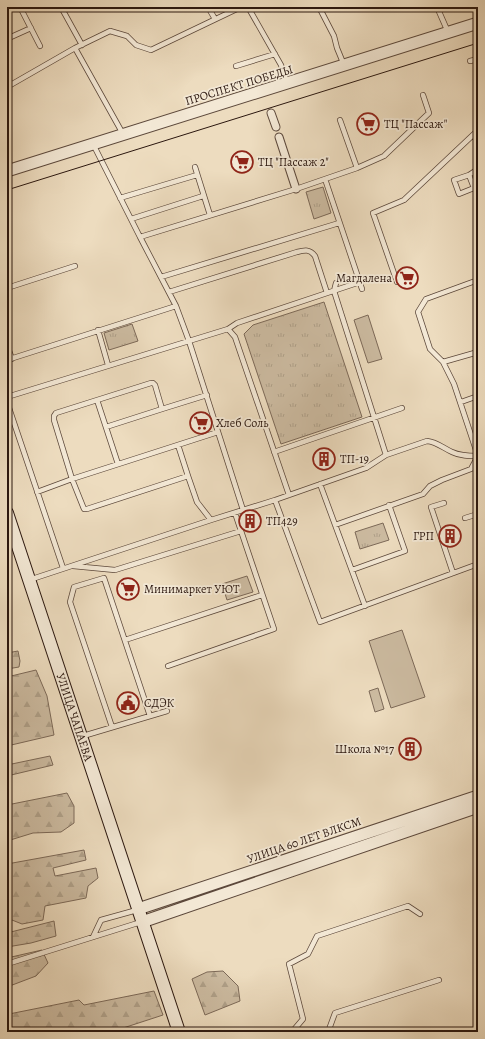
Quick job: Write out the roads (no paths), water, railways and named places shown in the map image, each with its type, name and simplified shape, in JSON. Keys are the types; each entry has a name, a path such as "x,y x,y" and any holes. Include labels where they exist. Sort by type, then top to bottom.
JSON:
{"main road":[{"name":"УЛИЦА ЧАПАЕВА","path":"7,513 179,1032"}],"street":[{"name":"ПРОСПЕКТ ПОБЕДЫ","path":"7,171 478,23"},
{"path":"271,113 276,127"},
{"path":"279,137 296,189"},
{"name":"УЛИЦА 60 ЛЕТ ВЛКСМ","path":"138,909 478,796"},
{"name":"УЛИЦА 60 ЛЕТ ВЛКСМ","path":"142,922 478,807"}],"lane":[{"path":"20,7 40,46"},
{"path":"61,7 82,45"},
{"path":"208,7 214,19"},
{"path":"7,87 76,48 110,31 127,36 136,45 151,50 241,7"},
{"path":"248,7 281,65 287,83"},
{"path":"319,7 334,36 344,65"},
{"path":"437,7 448,32"},
{"path":"7,36 11,37 30,28"},
{"path":"76,48 123,135"},
{"path":"236,66 275,54"},
{"path":"470,61 478,59"},
{"path":"140,237 296,189 357,168 384,156 429,113 423,95"},
{"path":"340,120 357,168"},
{"path":"397,282 373,212 404,200 474,134 478,144"},
{"path":"93,144 176,306 207,395 243,510"},
{"path":"195,167 210,215"},
{"path":"469,175 474,188 459,194 454,180 469,175 478,169"},
{"path":"120,198 197,175"},
{"path":"325,179 362,289"},
{"path":"131,219 203,196"},
{"path":"161,277 339,222"},
{"path":"169,292 307,250 311,251 315,256 327,293"},
{"path":"7,288 75,266"},
{"path":"478,280 426,299 418,312 430,349 443,362 454,384 477,447 478,456"},
{"path":"7,397 228,329 237,323 360,282"},
{"path":"336,284 334,291 386,455"},
{"path":"7,345 9,359 176,306"},
{"path":"228,329 235,337 289,495"},
{"path":"98,330 108,365"},
{"path":"443,362 478,352"},
{"path":"162,409 153,383 56,413 54,416 72,479 82,506 84,509 87,509 188,476"},
{"path":"106,427 207,395"},
{"path":"461,402 478,396"},
{"path":"97,400 118,464"},
{"path":"7,402 63,568"},
{"path":"274,452 402,408"},
{"path":"37,492 72,479 218,432"},
{"path":"29,580 275,500 366,468 386,455 428,441 454,453 465,456 478,456 471,468 430,486 422,494 335,525"},
{"path":"178,445 196,502 211,520"},
{"path":"320,484 365,606"},
{"path":"275,500 320,622 478,564"},
{"path":"444,503 432,507 453,573"},
{"path":"352,570 405,551 389,505"},
{"path":"168,666 274,629 235,513"},
{"path":"465,518 478,514"},
{"path":"71,566 115,570 241,531"},
{"path":"112,727 70,602 74,587 104,578 150,716"},
{"path":"125,640 262,595"},
{"path":"81,737 167,711"},
{"path":"292,1032 304,1019 289,964 308,954 317,936 408,906 420,914"},
{"path":"93,937 101,920 138,909"},
{"path":"7,964 142,922"},
{"path":"328,1032 335,1013 439,980"}],"tram line":[{"path":"7,190 478,43"}],"place":[{"name":"ТЦ \"Пассаж\"","path":"368,124"},
{"name":"ТЦ \"Пассаж 2\"","path":"242,162"},
{"name":"Магдалена","path":"407,278"},
{"name":"Хлеб Соль","path":"201,423"},
{"name":"ТП-19","path":"324,459"},
{"name":"ТП429","path":"250,521"},
{"name":"ГРП","path":"450,536"},
{"name":"Минимаркет УЮТ","path":"128,589"},
{"name":"СДЭК","path":"128,703"},
{"name":"Школа №17","path":"410,749"}]}
